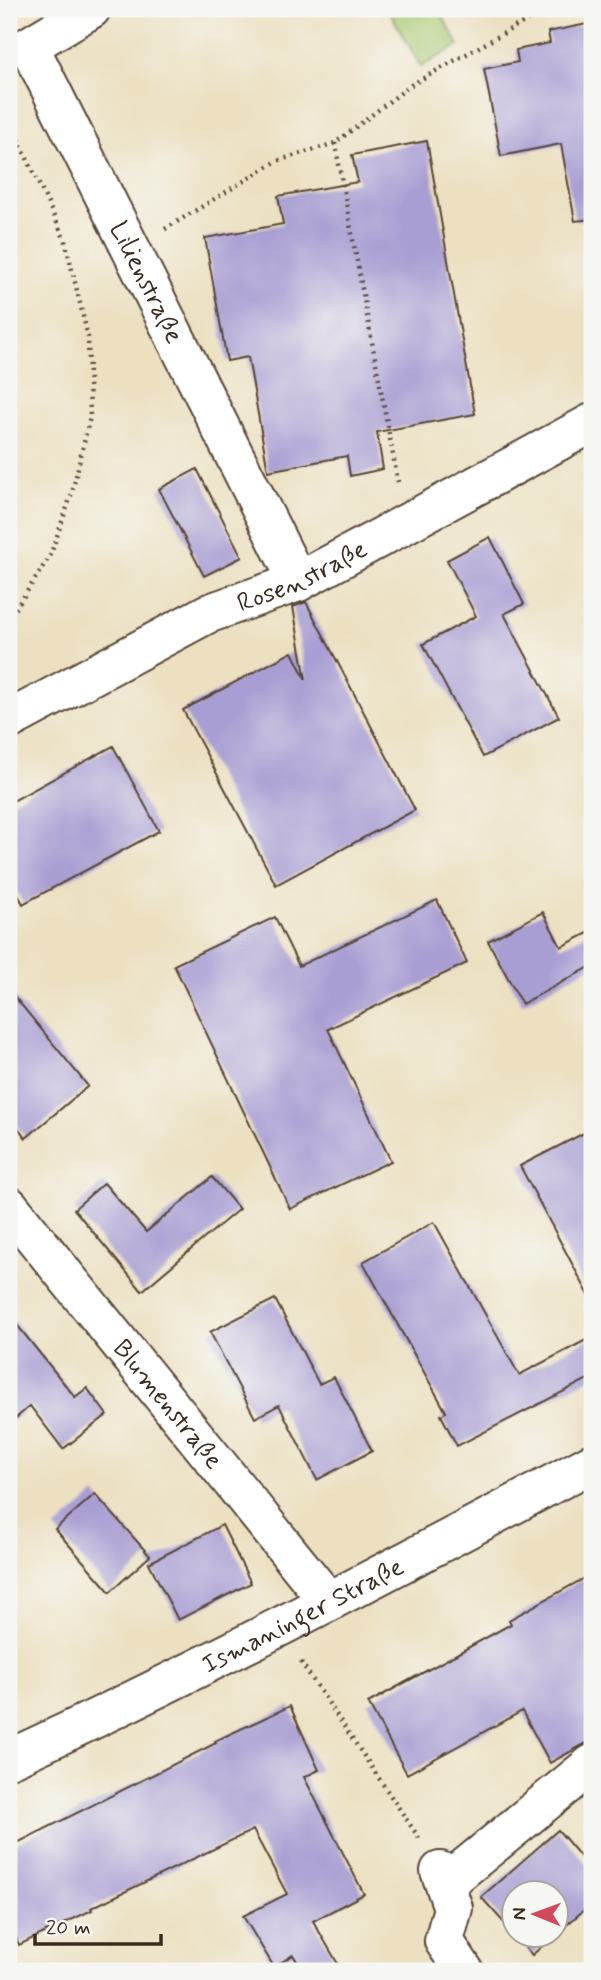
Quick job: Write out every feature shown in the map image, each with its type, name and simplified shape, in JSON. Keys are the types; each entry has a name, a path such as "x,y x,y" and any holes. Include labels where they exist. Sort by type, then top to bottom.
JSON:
{"street":[{"name":"Lilienstraße","path":"91,9 29,46 298,582"},
{"name":"Rosenstraße","path":"9,720 207,614 298,582 592,423"},
{"name":"Blumenstraße","path":"9,1206 329,1602"},
{"name":"Ismaninger Straße","path":"9,1759 79,1727 329,1602 592,1463"},
{"path":"464,1971 444,1941 453,1908 443,1877 592,1764"}],"path":[{"path":"130,250 277,161 335,143 411,85 547,9"},
{"path":"9,120 65,240 88,337 90,417 72,493 50,556 9,619"},
{"path":"335,143 399,486 415,517"},
{"path":"278,1627 443,1877"}],"green space":[{"path":"388,9 438,9 459,45 421,67"}],"building":[{"path":"592,23 592,219 575,221 561,144 501,156 484,69 518,62 516,50 550,43 548,32"},
{"path":"427,141 475,414 377,432 383,469 350,476 347,456 268,471 248,357 227,361 205,238 283,224 278,196 358,182 352,155"},
{"path":"197,469 242,557 204,576 159,489"},
{"path":"490,537 524,604 504,614 559,717 483,757 423,644 476,616 447,560"},
{"path":"306,602 415,810 276,885 183,710 292,652 306,680 293,607"},
{"path":"113,746 159,831 23,904 9,878 9,803"},
{"path":"437,900 467,963 328,1029 391,1161 290,1209 174,965 275,917 299,966"},
{"path":"543,912 561,947 592,931 592,966 522,1004 488,941"},
{"path":"9,990 88,1086 26,1138 9,1116"},
{"path":"592,1129 592,1301 520,1166"},
{"path":"212,1177 239,1209 142,1291 74,1209 104,1183 146,1232"},
{"path":"434,1222 519,1375 592,1337 592,1377 457,1446 441,1415 446,1412 363,1262"},
{"path":"275,1299 319,1384 334,1377 372,1451 317,1480 279,1405 255,1418 210,1332"},
{"path":"9,1315 75,1397 87,1388 107,1415 63,1449 30,1406 9,1424"},
{"path":"95,1494 150,1556 110,1592 55,1529"},
{"path":"222,1525 251,1583 178,1620 149,1563"},
{"path":"592,1574 592,1740 550,1763 522,1711 407,1774 368,1703 511,1624 509,1620"},
{"path":"290,1706 319,1770 304,1777 364,1894 313,1921 342,1971 303,1971 293,1955 274,1967 243,1916 287,1894 253,1830 19,1945 9,1923 9,1847 216,1743 215,1741"},
{"path":"558,1830 592,1870 592,1903 570,1922 570,1878 503,1878"},
{"path":"500,1880 500,1918 481,1897"},
{"path":"526,1948 540,1948 532,1955"}]}
